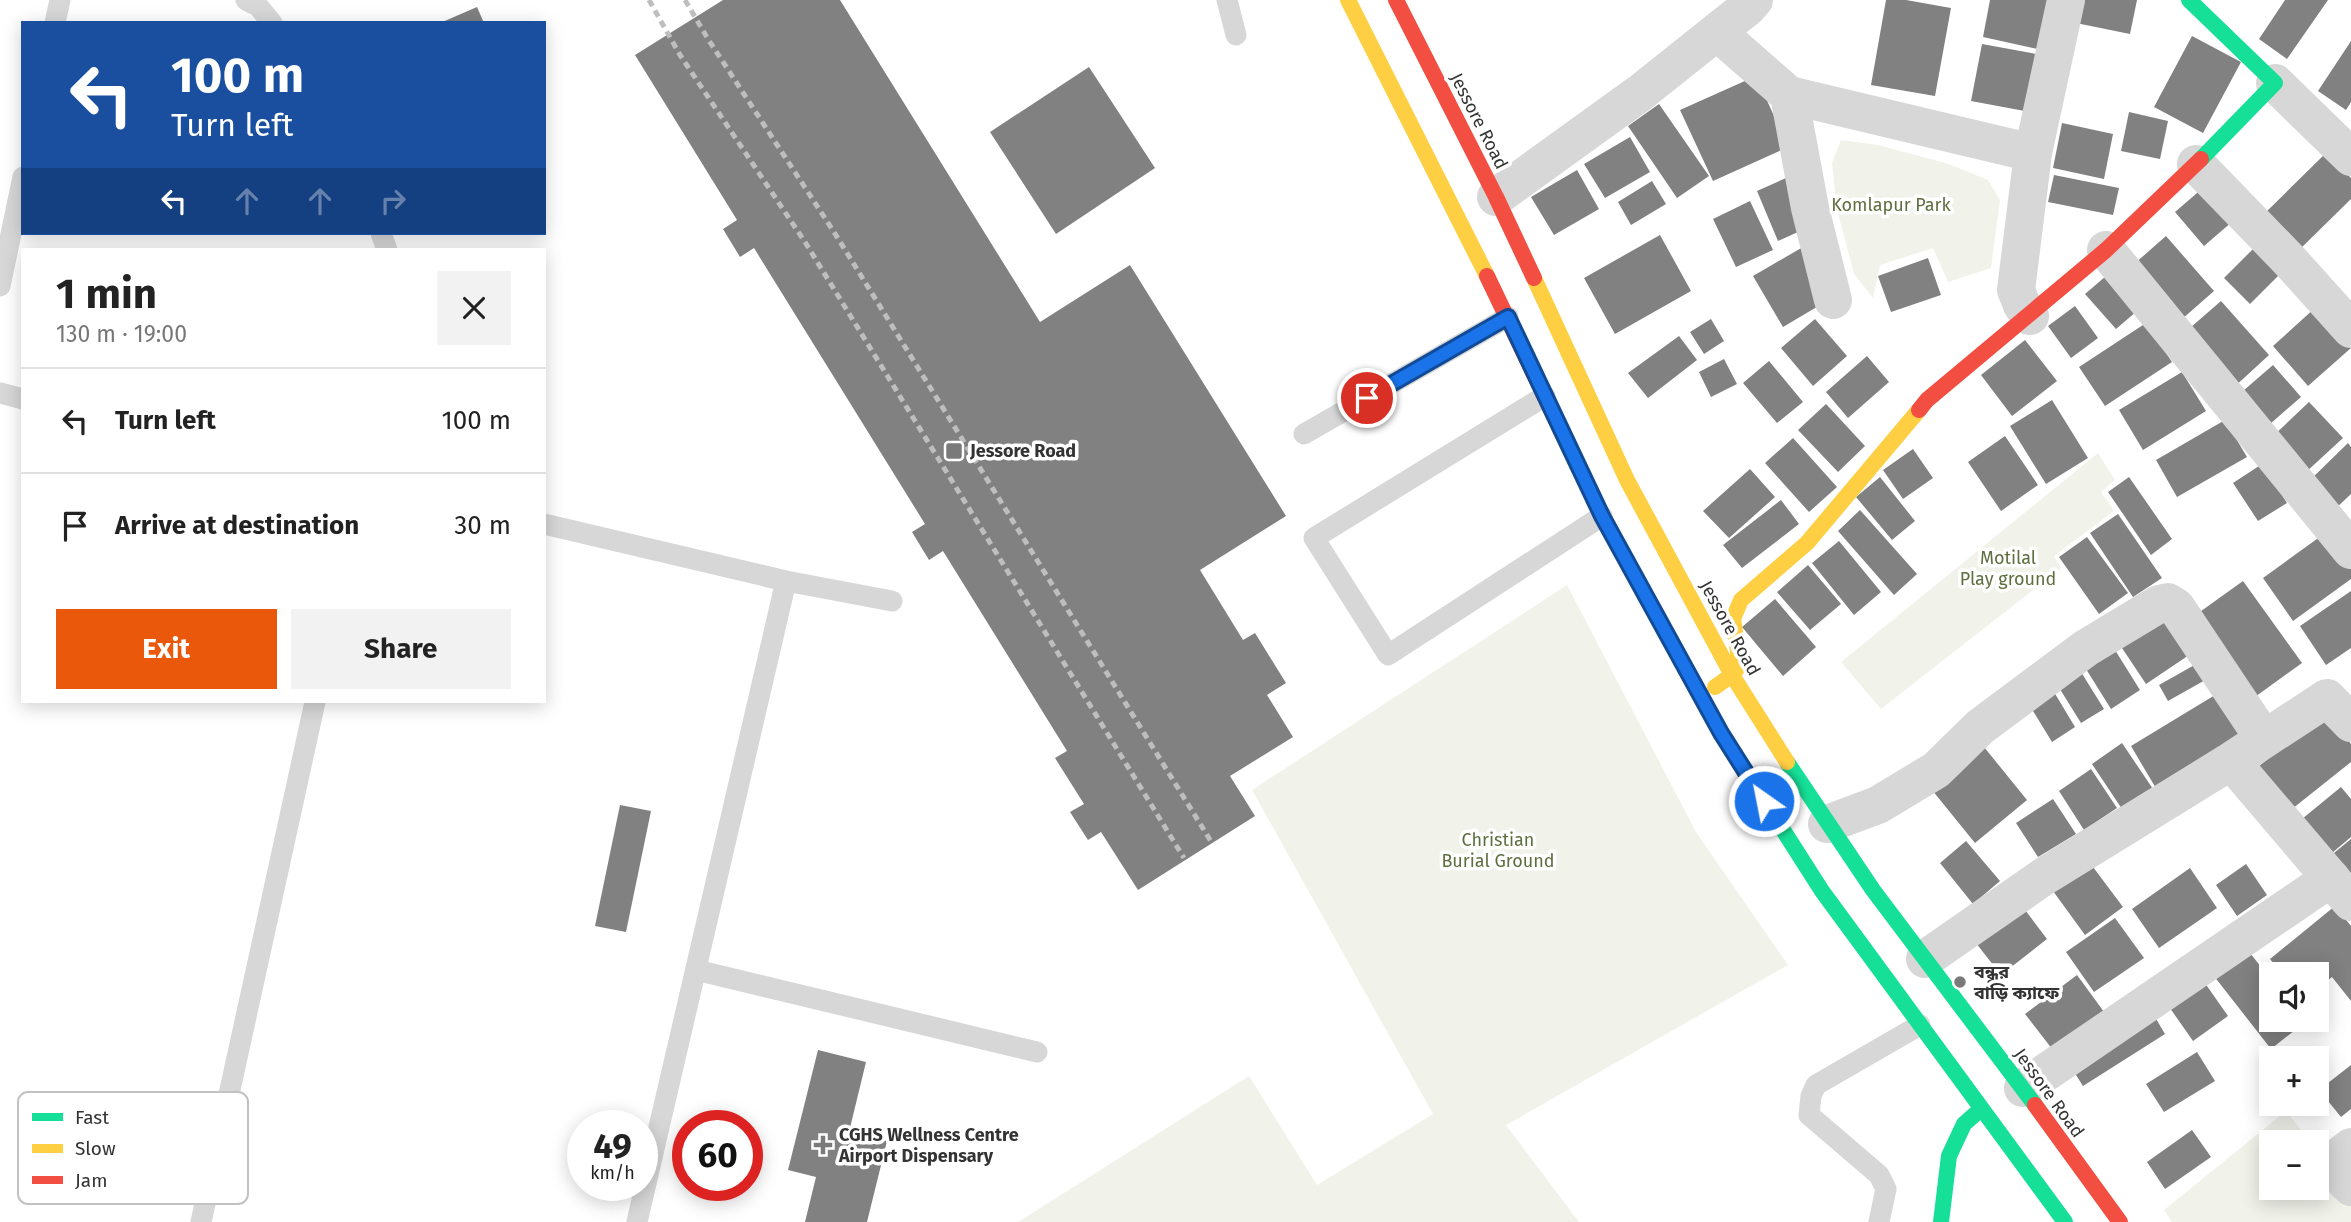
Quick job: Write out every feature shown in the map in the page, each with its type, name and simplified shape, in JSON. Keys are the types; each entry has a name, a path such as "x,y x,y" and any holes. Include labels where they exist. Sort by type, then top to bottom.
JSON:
{"main road":[{"path":"1348,0 1508,317 1602,516 1721,733 1822,891 2065,1222"},
{"name":"Jessore Road","path":"1396,0 1496,197 1627,480 1732,675 1827,824 1873,890 2023,1088 2120,1222"},
{"path":"1702,696 1732,675 1740,666 1733,619 1741,600 1807,543 1927,400 2106,250 2196,164 2275,82 2189,0"},
{"path":"1941,1222 1949,1156 1964,1124 1981,1109"}],"street":[{"path":"1496,197 1640,93 1754,0"},
{"path":"2030,316 2016,290 2033,153 2066,0"},
{"path":"1717,32 1789,95 2033,153"},
{"path":"2275,82 2351,156"},
{"path":"1789,95 1810,208 1833,300"},
{"path":"2196,164 2351,329"},
{"path":"2106,250 2351,550"},
{"path":"1827,824 1878,806 1936,770 1980,727 2086,648 2159,604 2168,602 2176,607 2264,739"},
{"path":"1925,959 2043,877 2264,739 2343,702"},
{"path":"2023,1088 2341,890 2231,761"},
{"path":"2351,1147 2329,1164 2351,1187"}],"lane":[{"path":"55,21 60,0"},
{"path":"246,0 258,6 270,21"},
{"path":"1227,0 1236,35"},
{"path":"0,286 21,186"},
{"path":"1304,434 1508,317"},
{"path":"0,393 21,398"},
{"path":"1545,396 1314,538 1388,655 1602,516"},
{"path":"546,524 786,581 892,601"},
{"path":"637,1222 786,581"},
{"path":"230,1092 315,703"},
{"path":"696,970 1037,1052"},
{"path":"1879,1222 1886,1189 1879,1175 1809,1115 1811,1096 1816,1085 1920,1024"},
{"path":"201,1222 205,1204"}],"green space":[{"name":"Komlapur Park","path":"1841,140 1878,145 1949,164 1988,180 2000,200 1991,268 1948,282 1933,248 1880,265 1873,298 1854,274 1837,210 1832,163"},
{"name":"Motilal Play ground","path":"2098,453 2115,480 2101,492 2114,511 2054,556 2061,568 1881,709 1841,662"},
{"name":"Christian Burial Ground","path":"1567,585 1696,832 1788,965 1506,1125 1579,1222 1018,1222 1249,1076 1317,1185 1433,1114 1252,790"},
{"path":"2280,1116 2290,1116 2301,1130 2263,1130"},
{"path":"2259,1133 2259,1200 2329,1200 2329,1164 2351,1191 2351,1222 2172,1222 2164,1210"}],"building":[{"name":"Jessore Road","path":"723,0 840,0 1040,322 1130,265 1286,516 1200,570 1243,640 1255,633 1286,683 1267,695 1293,737 1230,776 1255,816 1138,890 1101,832 1088,840 1070,812 1084,804 1055,758 1067,751 943,551 929,560 912,532 925,524 754,248 740,257 723,229 737,220 635,55"},
{"path":"1886,0 1906,0 1951,8 1935,96 1871,85"},
{"path":"1990,0 2052,0 2042,50 1983,37"},
{"path":"2081,0 2137,0 2130,34 2076,23"},
{"path":"2285,0 2328,0 2287,59 2259,39"},
{"path":"477,7 483,21 445,21"},
{"path":"2192,36 2241,62 2203,133 2154,107"},
{"path":"2351,41 2351,102 2346,110 2318,91"},
{"path":"1982,44 2047,56 2036,113 1971,101"},
{"path":"1089,67 1155,168 1056,234 990,132"},
{"path":"1756,76 1788,147 1713,181 1680,110"},
{"path":"1659,104 1709,176 1677,198 1628,126"},
{"path":"2129,112 2168,121 2160,159 2121,151"},
{"path":"2062,123 2113,134 2104,179 2053,168"},
{"path":"1630,137 1650,172 1605,198 1584,164"},
{"path":"2326,153 2351,178 2351,199 2299,250 2264,214"},
{"path":"1577,170 1599,209 1554,235 1531,197"},
{"path":"2054,175 2119,188 2113,215 2048,202"},
{"path":"1786,178 1807,228 1778,241 1757,191"},
{"path":"1652,181 1666,204 1631,225 1618,202"},
{"path":"2204,187 2233,221 2204,246 2175,212"},
{"path":"1750,201 1773,250 1736,267 1713,219"},
{"path":"1660,235 1691,291 1615,334 1584,278"},
{"path":"2166,236 2214,291 2181,320 2133,265"},
{"path":"2260,242 2286,268 2250,304 2224,278"},
{"path":"1803,247 1832,298 1783,327 1753,276"},
{"path":"1928,258 1941,295 1891,312 1878,276"},
{"path":"2113,270 2144,305 2116,329 2085,294"},
{"path":"2221,301 2269,355 2232,389 2183,334"},
{"path":"2075,306 2098,338 2071,358 2048,326"},
{"path":"2316,307 2351,348 2308,386 2273,346"},
{"path":"1711,319 1724,341 1704,354 1690,332"},
{"path":"1815,319 1847,356 1813,386 1781,348"},
{"path":"2146,323 2172,362 2105,406 2079,367"},
{"path":"1679,336 1697,360 1648,398 1628,373"},
{"path":"2025,340 2057,381 2012,416 1981,375"},
{"path":"1867,356 1889,382 1848,418 1826,392"},
{"path":"1724,359 1737,384 1711,397 1699,372"},
{"path":"1769,361 1803,402 1777,423 1743,383"},
{"path":"2273,365 2301,397 2270,424 2243,391"},
{"path":"2182,372 2206,411 2143,450 2119,410"},
{"path":"2052,400 2088,458 2046,484 2010,426"},
{"path":"2309,402 2343,438 2305,473 2271,438"},
{"path":"1826,404 1865,446 1838,472 1798,430"},
{"path":"2225,420 2247,457 2177,497 2156,460"},
{"path":"2005,436 2038,485 2001,511 1968,462"},
{"path":"1793,438 1837,487 1809,512 1765,463"},
{"path":"2348,443 2351,447 2351,494 2334,510 2307,483"},
{"path":"1913,449 1933,478 1903,499 1883,470"},
{"path":"2262,464 2287,503 2258,521 2233,483"},
{"path":"1750,469 1775,497 1729,538 1703,511"},
{"path":"1880,477 1915,521 1892,540 1856,497"},
{"path":"2129,477 2172,539 2151,555 2108,492"},
{"path":"1781,500 1799,524 1742,568 1723,545"},
{"path":"1860,510 1917,574 1894,595 1838,531"},
{"path":"2118,514 2162,578 2133,597 2090,533"},
{"path":"2328,531 2351,562 2351,579 2293,621 2263,578"},
{"path":"2087,537 2128,593 2099,614 2059,557"},
{"path":"1839,541 1881,592 1854,615 1812,563"},
{"path":"1808,565 1841,604 1810,630 1777,592"},
{"path":"2243,581 2302,663 2248,702 2190,619"},
{"path":"2351,591 2351,648 2326,665 2300,626"},
{"path":"1775,599 1816,647 1783,676 1742,627"},
{"path":"2166,614 2192,653 2146,684 2120,645"},
{"path":"2115,650 2140,690 2111,709 2086,669"},
{"path":"2198,663 2207,679 2168,701 2159,685"},
{"path":"2081,672 2104,709 2081,723 2058,686"},
{"path":"2054,692 2075,727 2052,742 2030,706"},
{"path":"2220,692 2246,737 2157,790 2131,746"},
{"path":"2326,713 2351,744 2351,762 2282,817 2249,774"},
{"path":"2122,743 2155,792 2124,812 2092,764"},
{"path":"1984,747 2027,800 1975,843 1932,790"},
{"path":"2091,769 2117,808 2084,830 2059,791"},
{"path":"2341,787 2351,799 2351,837 2320,863 2291,828"},
{"path":"2053,799 2076,834 2038,857 2016,823"},
{"path":"620,805 651,811 626,932 595,926"},
{"path":"2351,839 2351,884 2329,857"},
{"path":"1966,841 2000,881 1973,904 1940,863"},
{"path":"2090,863 2123,907 2085,935 2053,891"},
{"path":"2246,864 2267,895 2237,916 2216,885"},
{"path":"2190,868 2217,908 2159,948 2132,909"},
{"path":"2019,902 2047,939 2001,975 1972,938"},
{"path":"2335,906 2351,926 2351,1001 2332,977 2329,979 2329,962 2272,962 2270,959"},
{"path":"2115,918 2144,958 2094,992 2066,952"},
{"path":"2243,944 2259,964 2259,1032 2293,1032 2275,1046 2269,1046 2210,971"},
{"path":"2077,975 2107,1016 2056,1054 2025,1014"},
{"path":"2200,976 2228,1016 2193,1041 2165,1001"},
{"path":"2152,1012 2165,1034 2083,1086 2069,1064"},
{"path":"818,1050 866,1062 849,1132 887,1141 867,1222 805,1222 816,1177 788,1170"},
{"path":"2197,1052 2215,1081 2164,1112 2146,1084"},
{"path":"2351,1065 2351,1109 2341,1117 2329,1102 2329,1082"},
{"path":"2192,1130 2211,1157 2165,1189 2147,1162"}],"railway":[{"path":"649,0 680,55 805,242 1184,858"},
{"path":"685,0 834,232 1212,843"}],"traffic: fast":[{"path":"2189,0 2275,83 2201,159"},
{"path":"1787,762 1873,890 2035,1105"},
{"path":"1741,764 1822,891 2065,1222"},
{"path":"1941,1222 1949,1156 1964,1124 1981,1109"}],"traffic: slow":[{"path":"1348,0 1487,276"},
{"path":"1534,278 1627,480 1732,675 1787,762"},
{"path":"1715,687 1732,675 1740,665 1733,619 1741,600 1807,543 1919,410"}],"traffic: jam":[{"path":"1396,0 1534,278"},
{"path":"1919,410 1927,400 2106,250 2201,159"},
{"path":"1487,276 1602,516 1721,733 1741,764"},
{"path":"2035,1105 2120,1222"}],"place":[{"name":"Jessore Road","path":"954,451"},
{"name":"বন্ধুর বাড়ি ক্যাফে","path":"1960,982"},
{"name":"CGHS Wellness Centre Airport Dispensary","path":"823,1145"}],"route":[{"path":"1367,398 1508,317 1602,516 1721,733 1764,801"}]}
